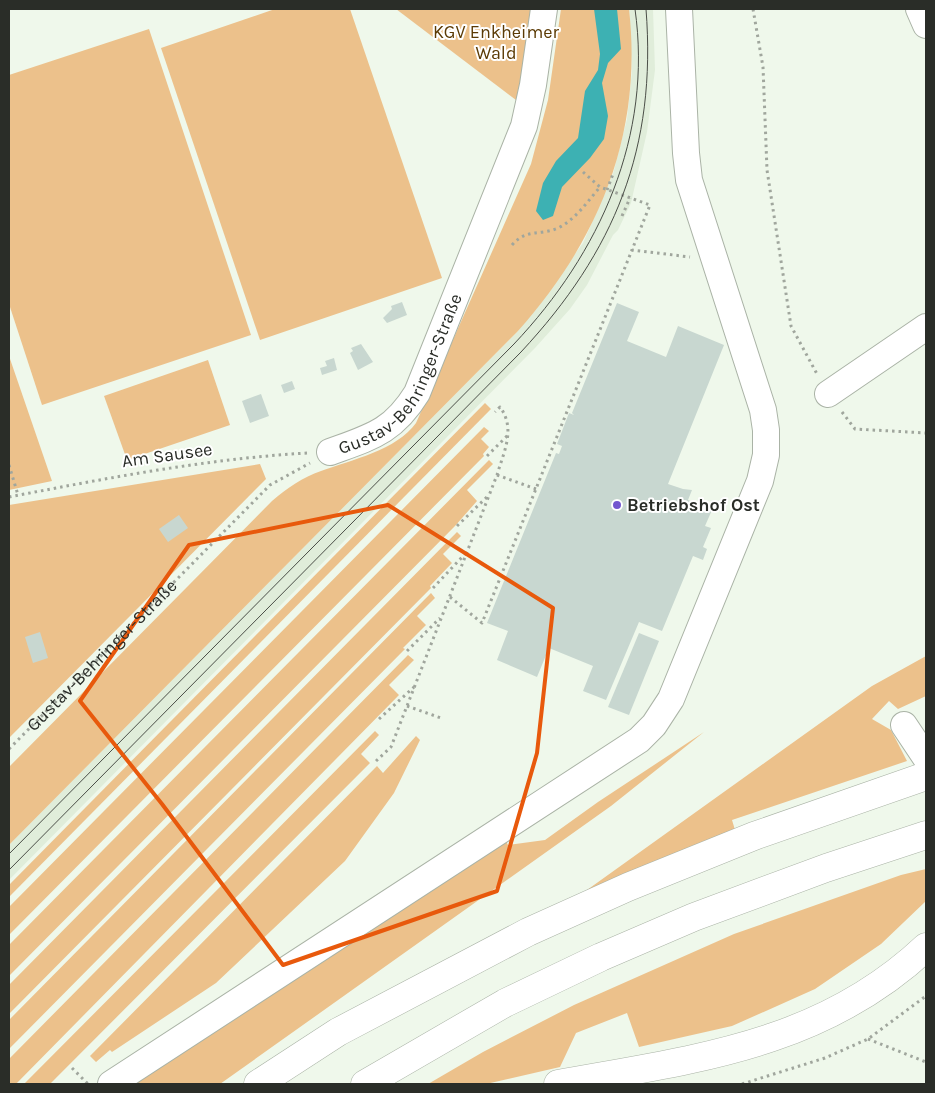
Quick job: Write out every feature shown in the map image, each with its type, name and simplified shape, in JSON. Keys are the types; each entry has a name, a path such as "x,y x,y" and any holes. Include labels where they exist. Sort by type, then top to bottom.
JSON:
{"highway":[{"path":"258,1084 338,1032 528,932 628,887 754,836 925,771"},
{"path":"365,1084 505,1003 601,957 694,917 826,868 926,835"},
{"path":"558,1084 667,1065 733,1050 799,1029 856,1001 883,984 926,946"}],"street":[{"name":"Gustav-Behringer-Straße","path":"330,452 376,435 394,424 406,411 418,393 524,126 533,85 544,9"},
{"path":"111,1084 640,740 654,725 670,699 696,640 760,481 766,455 766,430 759,396 695,201 686,153 679,9"},
{"path":"918,9 926,25"},
{"path":"828,394 926,327"},
{"path":"904,724 925,771"}],"path":[{"path":"753,9 763,67 767,170 791,326 828,394 855,429 926,433"},
{"path":"450,597 482,623 650,205 600,187 583,172"},
{"path":"607,190 613,174"},
{"path":"512,245 522,236 549,231 563,226 600,187"},
{"path":"622,216 630,198"},
{"path":"632,250 692,258 711,250"},
{"path":"376,761 391,747 497,475 509,433 509,423 500,407 495,412"},
{"path":"486,456 509,433"},
{"name":"Am Sausee","path":"9,496 162,469 255,456 330,452"},
{"name":"Gustav-Behringer-Straße","path":"9,748 270,485 330,452"},
{"path":"9,465 18,495"},
{"path":"497,475 536,489"},
{"path":"457,526 489,496"},
{"path":"433,588 466,553"},
{"path":"407,651 441,617"},
{"path":"380,720 414,687"},
{"path":"407,706 441,718"},
{"path":"742,1084 825,1058 868,1039 926,996"},
{"path":"868,1039 926,1062"},
{"path":"72,1068 88,1084"}],"highlighted area":[{"path":"388,505 553,608 537,753 497,891 283,965 162,804 80,701 189,545"}],"shaded area":[{"path":"629,9 653,9 655,70 647,132 631,203 587,285 570,309 535,348 9,880 9,845 518,331 583,243 613,174 627,119 632,71"}],"green space":[{"path":"275,9 350,9 442,278 260,340 161,48"},
{"name":"KGV Enkheimer Wald","path":"396,9 536,9 520,103"},
{"path":"561,9 629,9 632,55 629,99 622,141 610,182 593,221 572,259 547,296 518,331 9,845 9,767 272,501 289,487 308,476 386,447 408,432 416,423 531,164 548,100"},
{"path":"149,29 251,335 42,405 9,304 9,75"},
{"path":"9,356 52,481 9,490"},
{"path":"208,360 230,425 127,460 104,396"},
{"path":"485,403 491,409 9,897 9,885"},
{"path":"484,427 489,431 481,439 489,447 483,454 484,456 9,935 9,907"},
{"path":"489,460 493,464 467,490 477,501 455,526 9,976 9,945"},
{"path":"260,464 266,479 9,738 9,505"},
{"path":"457,532 461,536 443,554 452,563 430,586 431,588 9,1014 9,985"},
{"path":"431,593 435,598 417,616 426,625 403,648 405,649 9,1049 9,1020"},
{"path":"408,655 414,660 389,685 399,695 16,1084 9,1084 9,1059"},
{"path":"926,656 926,696 898,709 889,701 872,719 891,730 907,761 732,820 735,830 580,895 872,686"},
{"path":"375,731 379,735 361,754 370,763 50,1084 24,1084"},
{"path":"704,732 611,806 220,1084 128,1084 504,838 508,845 545,840 598,802"},
{"path":"416,736 420,740 394,793 345,861 216,983 112,1052 110,1050 96,1062 90,1056 377,766 383,773"},
{"path":"926,869 926,901 881,944 815,989 732,1026 639,1047 627,1013 576,1033 560,1067 486,1084 428,1084 483,1052 574,1005 734,934 901,875"}],"water":[{"path":"594,9 617,9 621,49 608,63 602,83 608,116 604,139 590,158 562,187 553,216 543,220 536,211 543,183 556,161 578,138 585,91 598,70 600,54"}],"building":[{"path":"402,302 407,315 387,323 383,318 392,309 391,306"},
{"name":"Betriebshof Ost","path":"617,303 639,312 627,341 666,357 678,326 724,345 668,484 692,490 688,500 712,510 705,526 711,528 703,547 707,549 703,560 693,556 662,631 639,622 606,700 583,691 593,666 549,648 537,677 497,660 508,631 487,623 556,453 559,454 562,446 557,444 569,413 574,415 572,413"},
{"path":"361,344 373,362 358,370 350,353 353,351 351,348"},
{"path":"334,358 337,370 322,375 320,368 327,366 325,361"},
{"path":"292,381 295,389 284,393 281,385"},
{"path":"261,394 269,416 250,423 242,401"},
{"path":"179,515 188,528 168,542 159,529"},
{"path":"40,632 48,658 33,663 25,637"},
{"path":"639,633 659,641 629,715 608,707"}],"tram line":[{"path":"9,854 514,344 545,309 572,271 595,232 614,190 627,147 636,102 638,56 635,9"},
{"path":"9,870 521,352 554,314 582,275 605,236 623,195 636,152 644,107 648,60 646,9"}],"place":[{"name":"Betriebshof Ost","path":"617,505"}]}
